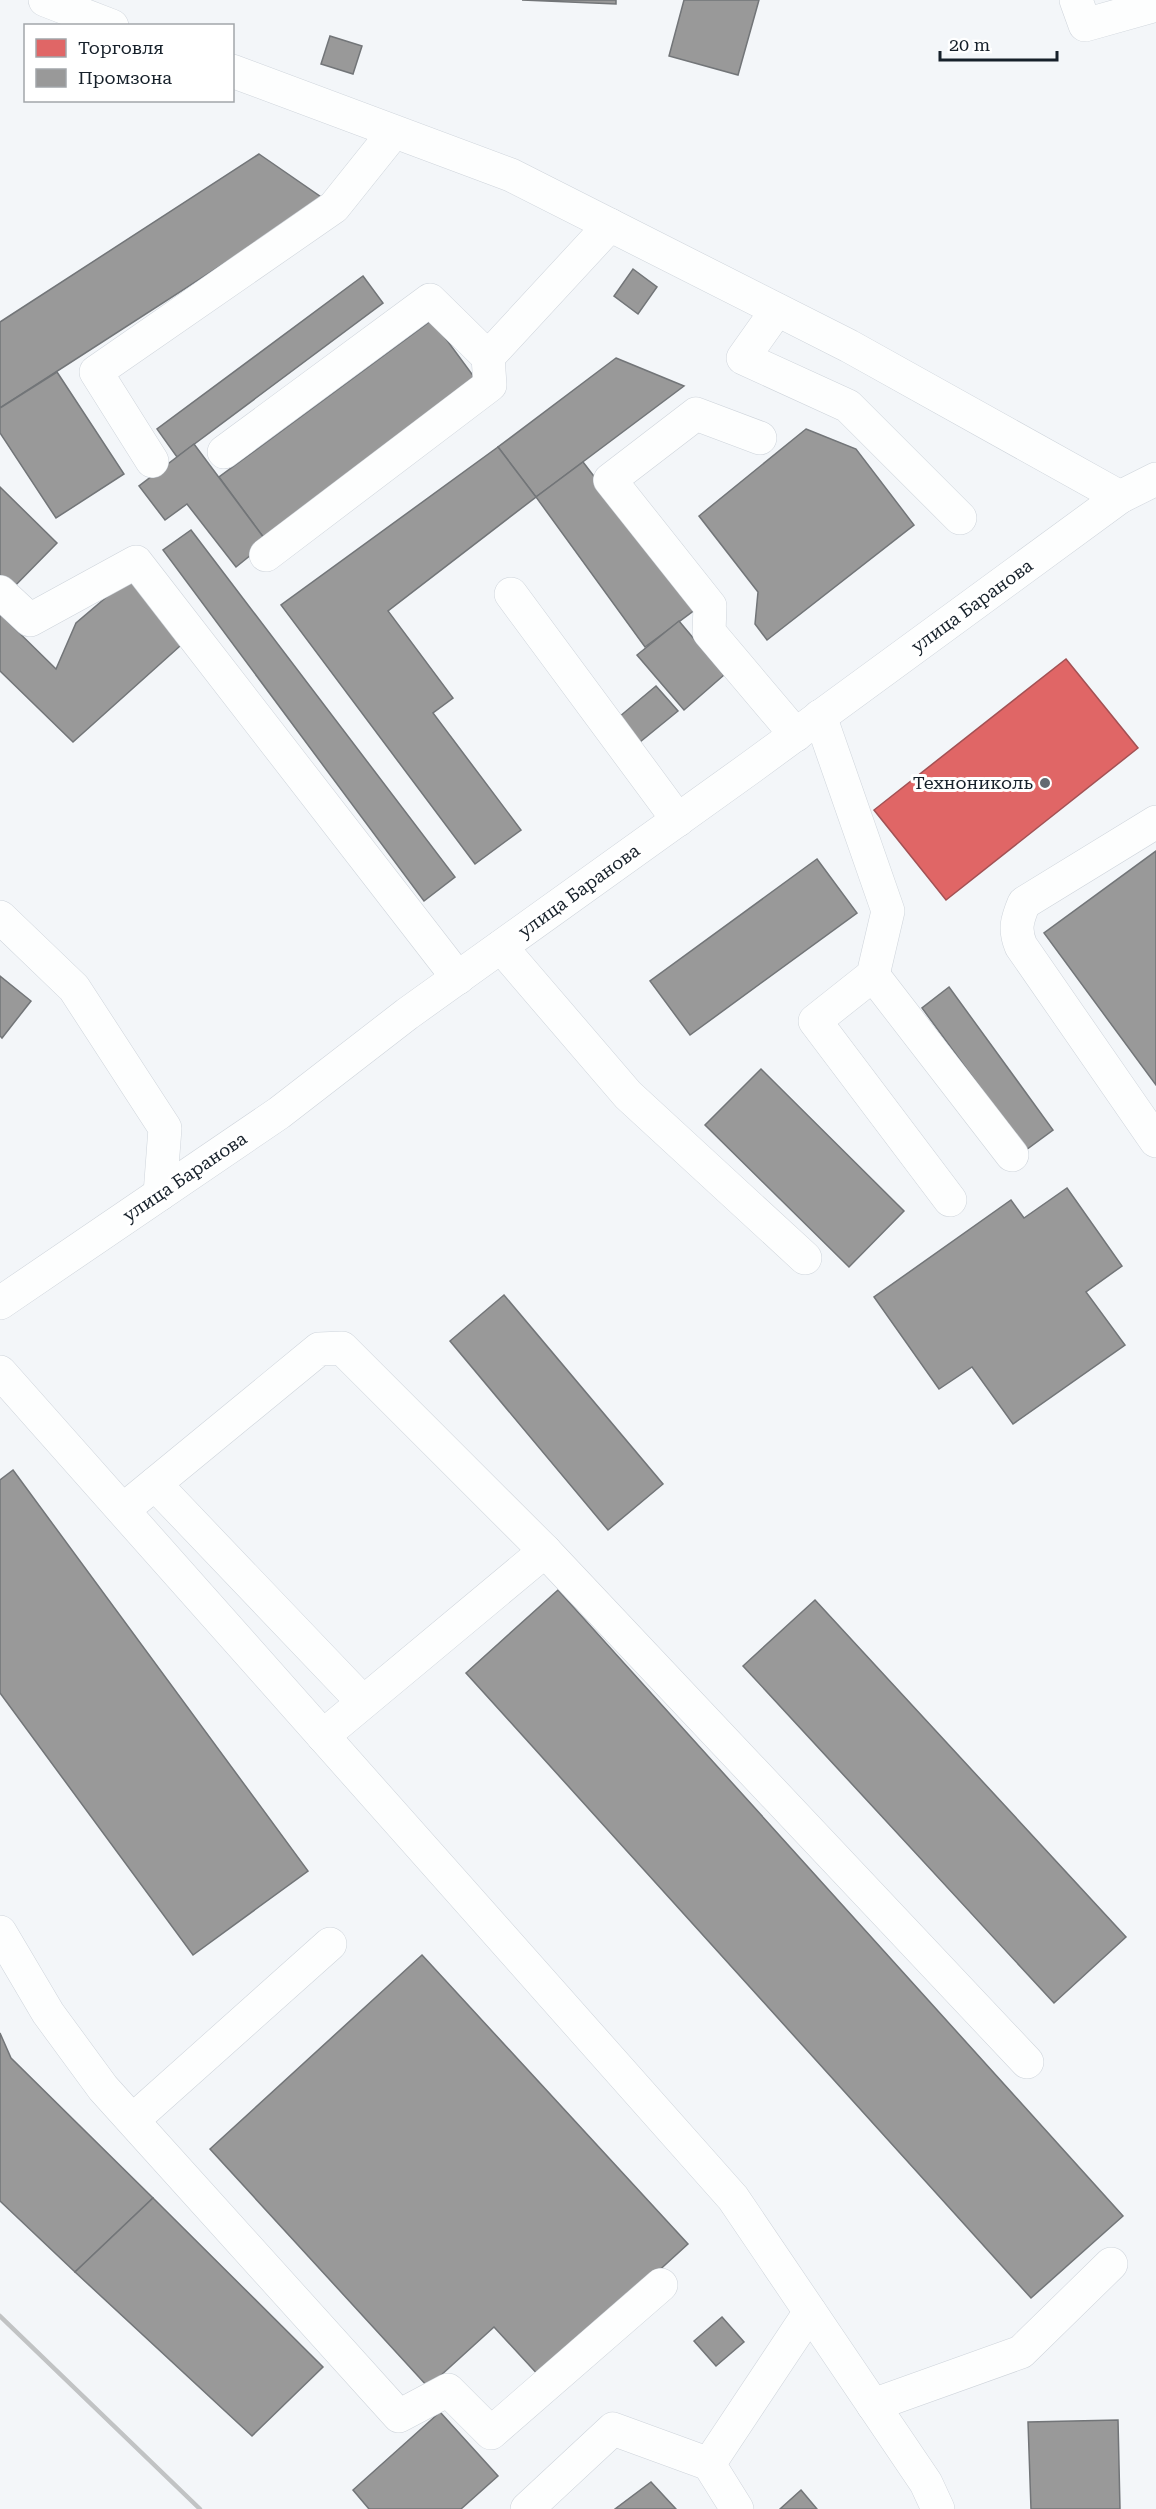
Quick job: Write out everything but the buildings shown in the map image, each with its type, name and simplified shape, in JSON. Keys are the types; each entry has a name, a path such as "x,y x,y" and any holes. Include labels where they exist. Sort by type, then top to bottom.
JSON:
{"street":[{"path":"45,0 107,24"},
{"path":"1076,0 1085,25 1156,5"},
{"path":"234,72 511,175 849,346 1120,497"},
{"path":"152,461 96,372 334,207 394,132"},
{"path":"488,357 610,225"},
{"path":"224,452 430,300 488,357 490,385 266,555"},
{"path":"777,310 743,358 848,406 960,518"},
{"path":"760,438 696,414 610,480 710,606 709,632 808,725 888,911 873,975 815,1021 950,1200"},
{"name":"улица Баранова","path":"0,1302 279,1113 458,978 1120,497 1156,479"},
{"path":"0,592 30,620 136,562 458,978"},
{"path":"511,594 678,820"},
{"path":"1156,822 1024,903 1016,922 1016,933 1021,946 1156,1141"},
{"path":"0,917 74,988 165,1128 160,1194"},
{"path":"501,947 628,1095 805,1258"},
{"path":"873,975 1012,1155"},
{"path":"123,1510 319,1349 342,1348 545,1551 1027,2062"},
{"path":"0,1372 733,2198 926,2483 938,2509"},
{"path":"154,1484 363,1702"},
{"path":"323,1736 545,1551"},
{"path":"0,1932 48,2013 103,2088 399,2416 448,2390 491,2433 661,2285"},
{"path":"133,2120 330,1944"},
{"path":"873,2405 1021,2352 1111,2264"},
{"path":"709,2464 810,2312"},
{"path":"527,2509 613,2429 709,2464 737,2509"}],"railway":[{"path":"0,2316 200,2509"}],"place":[{"name":"Технониколь","path":"1045,783"}]}
